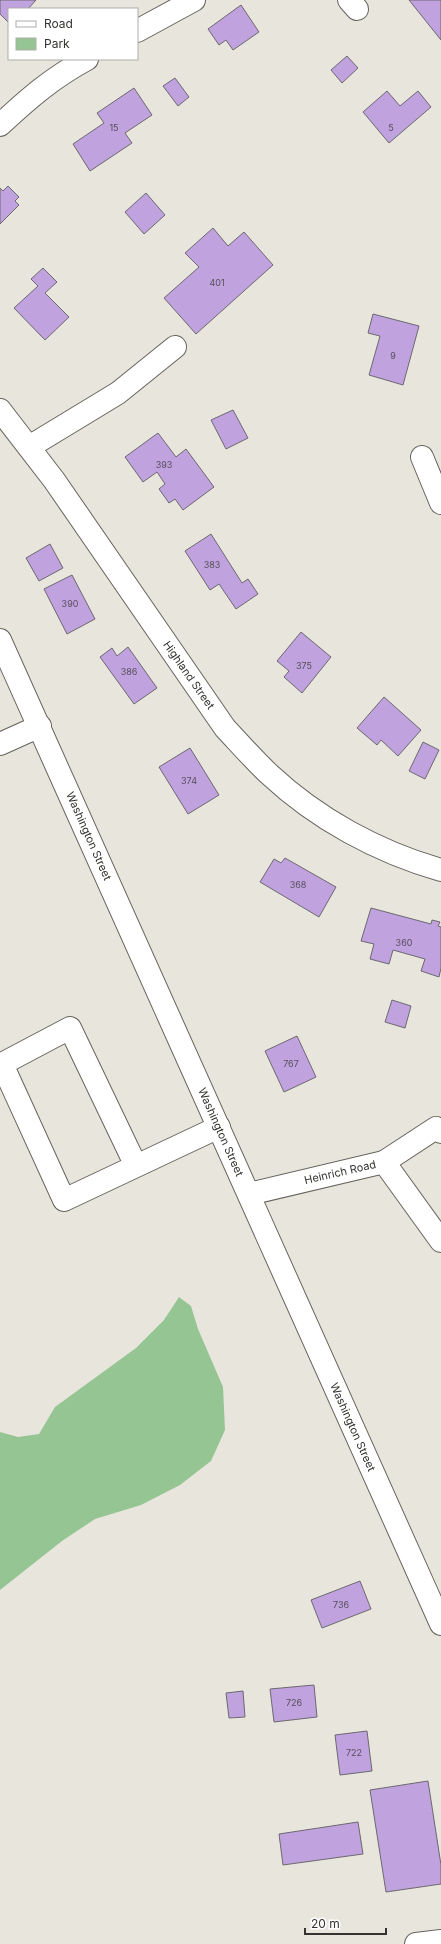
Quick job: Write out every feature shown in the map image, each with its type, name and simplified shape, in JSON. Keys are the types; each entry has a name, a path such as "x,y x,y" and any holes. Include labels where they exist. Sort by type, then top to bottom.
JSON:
{"main road":[{"path":"138,30 194,0"},
{"path":"0,125 28,98 52,80 85,60"},
{"path":"29,447 118,393 174,347"},
{"name":"Highland Street","path":"0,410 54,480 226,728 255,760 292,794 320,815 374,844 406,858 441,870"},
{"path":"422,457 441,503"},
{"name":"Washington Street","path":"0,640 40,726 441,1624"},
{"path":"0,744 40,726"},
{"path":"136,1166 70,1028 2,1064 64,1200 219,1127"},
{"path":"384,1162 436,1128 441,1132"},
{"name":"Heinrich Road","path":"249,1194 384,1162 441,1241"},
{"path":"416,1944 441,1941"}],"green space":[{"path":"179,1297 191,1306 198,1329 223,1387 225,1430 211,1461 180,1485 141,1505 95,1519 62,1541 0,1590 0,1432 18,1437 39,1434 55,1407 136,1348 164,1320"}],"building":[{"path":"0,0 36,0 29,8 8,8 8,22 0,14"},
{"path":"409,0 441,0 441,40"},
{"path":"241,5 259,32 233,50 226,40 219,45 208,29"},
{"path":"347,56 358,68 342,83 331,70"},
{"path":"175,78 189,97 178,106 163,86"},
{"path":"134,88 152,115 125,133 132,143 90,171 73,144 104,123 97,113"},
{"path":"387,91 400,106 418,91 431,107 389,143 363,112"},
{"path":"8,186 19,197 15,201 19,205 0,224 0,188 3,191"},
{"path":"146,193 165,215 144,234 125,212"},
{"path":"213,228 228,246 244,232 273,265 196,334 164,298 199,267 185,253"},
{"path":"43,268 57,282 45,293 69,317 45,340 14,308 38,286 31,279"},
{"path":"373,314 419,326 403,385 369,375 380,336 368,333"},
{"path":"233,410 248,438 226,449 211,420"},
{"path":"158,433 176,457 186,449 214,487 183,510 175,499 169,503 159,489 165,484 157,472 143,482 125,457"},
{"path":"211,534 242,583 248,579 258,594 236,609 219,584 210,590 185,551"},
{"path":"50,544 63,568 39,581 26,558"},
{"path":"72,575 95,619 67,634 44,589"},
{"path":"301,632 331,657 302,693 284,677 289,671 277,661"},
{"path":"128,647 157,688 134,704 100,657 112,648 117,656"},
{"path":"384,697 421,730 398,756 381,740 377,745 357,728"},
{"path":"423,742 439,750 425,779 409,771"},
{"path":"190,748 219,795 188,814 159,767"},
{"path":"285,858 336,887 319,917 260,882 274,859 281,863"},
{"path":"371,908 431,924 432,920 440,922 438,926 441,927 441,968 439,977 421,971 425,959 393,950 389,964 370,959 374,944 361,941"},
{"path":"392,1000 411,1006 405,1028 385,1022"},
{"path":"297,1036 316,1077 284,1092 265,1051"},
{"path":"360,1581 371,1609 322,1628 311,1600"},
{"path":"314,1685 317,1717 274,1722 270,1689"},
{"path":"243,1691 245,1717 229,1718 226,1693"},
{"path":"367,1731 372,1771 340,1775 335,1735"},
{"path":"428,1781 441,1865 441,1884 386,1892 370,1790"},
{"path":"358,1822 363,1854 283,1865 279,1834"}]}
